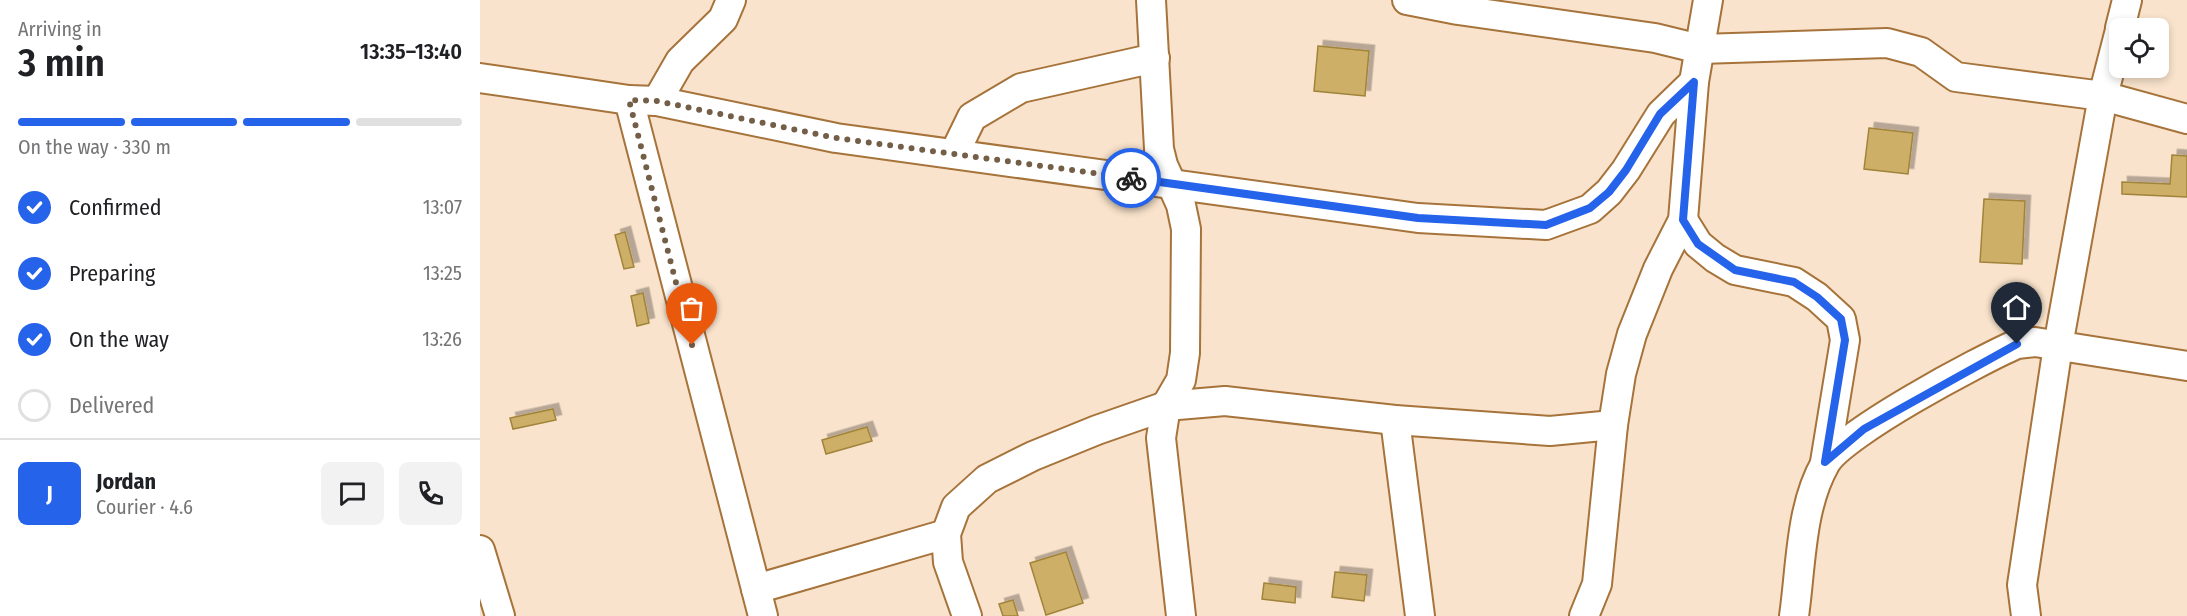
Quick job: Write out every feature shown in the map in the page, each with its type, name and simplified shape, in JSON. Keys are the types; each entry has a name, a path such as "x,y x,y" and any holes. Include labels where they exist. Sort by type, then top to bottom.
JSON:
{"street":[{"path":"657,101 680,61 723,19 731,0"},
{"path":"1151,0 1158,148 1181,205 1186,229 1186,312 1181,380 1167,406 1161,438 1181,616"},
{"path":"1407,0 1458,10 1655,38 1700,49 1887,43 1921,52 1956,77 2103,96 2187,119"},
{"path":"1584,616 1597,584 1613,425 1621,374 1632,334 1658,269 1683,220 1694,82 1708,0"},
{"path":"2123,18 2127,0"},
{"path":"954,154 972,117 1021,88 1155,58"},
{"path":"2026,616 2022,585 2058,346 2109,72"},
{"path":"480,78 629,100 657,101 836,138 1418,218 1546,225 1590,208 1609,192 1626,170 1660,114 1694,82"},
{"path":"629,100 759,603 946,534"},
{"path":"1683,220 1698,244 1715,258 1735,270 1794,282 1817,297 1841,319 1845,340 1825,462 1811,503 1794,616"},
{"path":"1825,462 1864,429 1997,352 2017,344 2035,342 2187,366"},
{"path":"967,616 948,561 946,534 956,507 987,478 1097,430 1167,406 1225,401 1395,420 1550,431 1613,425"},
{"path":"1395,420 1420,616"},
{"path":"480,550 500,616"}],"building":[{"path":"1318,46 1369,51 1365,96 1314,91"},
{"path":"1869,128 1913,133 1908,174 1864,169"},
{"path":"2172,155 2187,156 2187,197 2122,194 2122,182 2170,184"},
{"path":"1984,199 2025,201 2022,264 1980,262"},
{"path":"625,232 634,267 624,269 615,235"},
{"path":"643,293 649,323 637,326 631,296"},
{"path":"553,409 556,420 513,429 510,418"},
{"path":"867,427 872,441 826,454 822,440"},
{"path":"1066,552 1083,603 1046,615 1030,563"},
{"path":"1335,572 1367,575 1364,601 1332,597"},
{"path":"1264,583 1296,587 1295,603 1262,599"},
{"path":"1013,600 1018,616 1003,616 999,604"}],"way so far":[{"path":"692,345 629,100 657,101 836,138 1131,178"}],"route":[{"path":"1131,178 1418,218 1546,225 1590,208 1609,192 1626,170 1660,114 1694,82 1690,159 1683,220 1698,244 1715,258 1735,270 1794,282 1817,297 1841,319 1845,340 1825,462 1864,429 1997,352 2017,344"}]}
